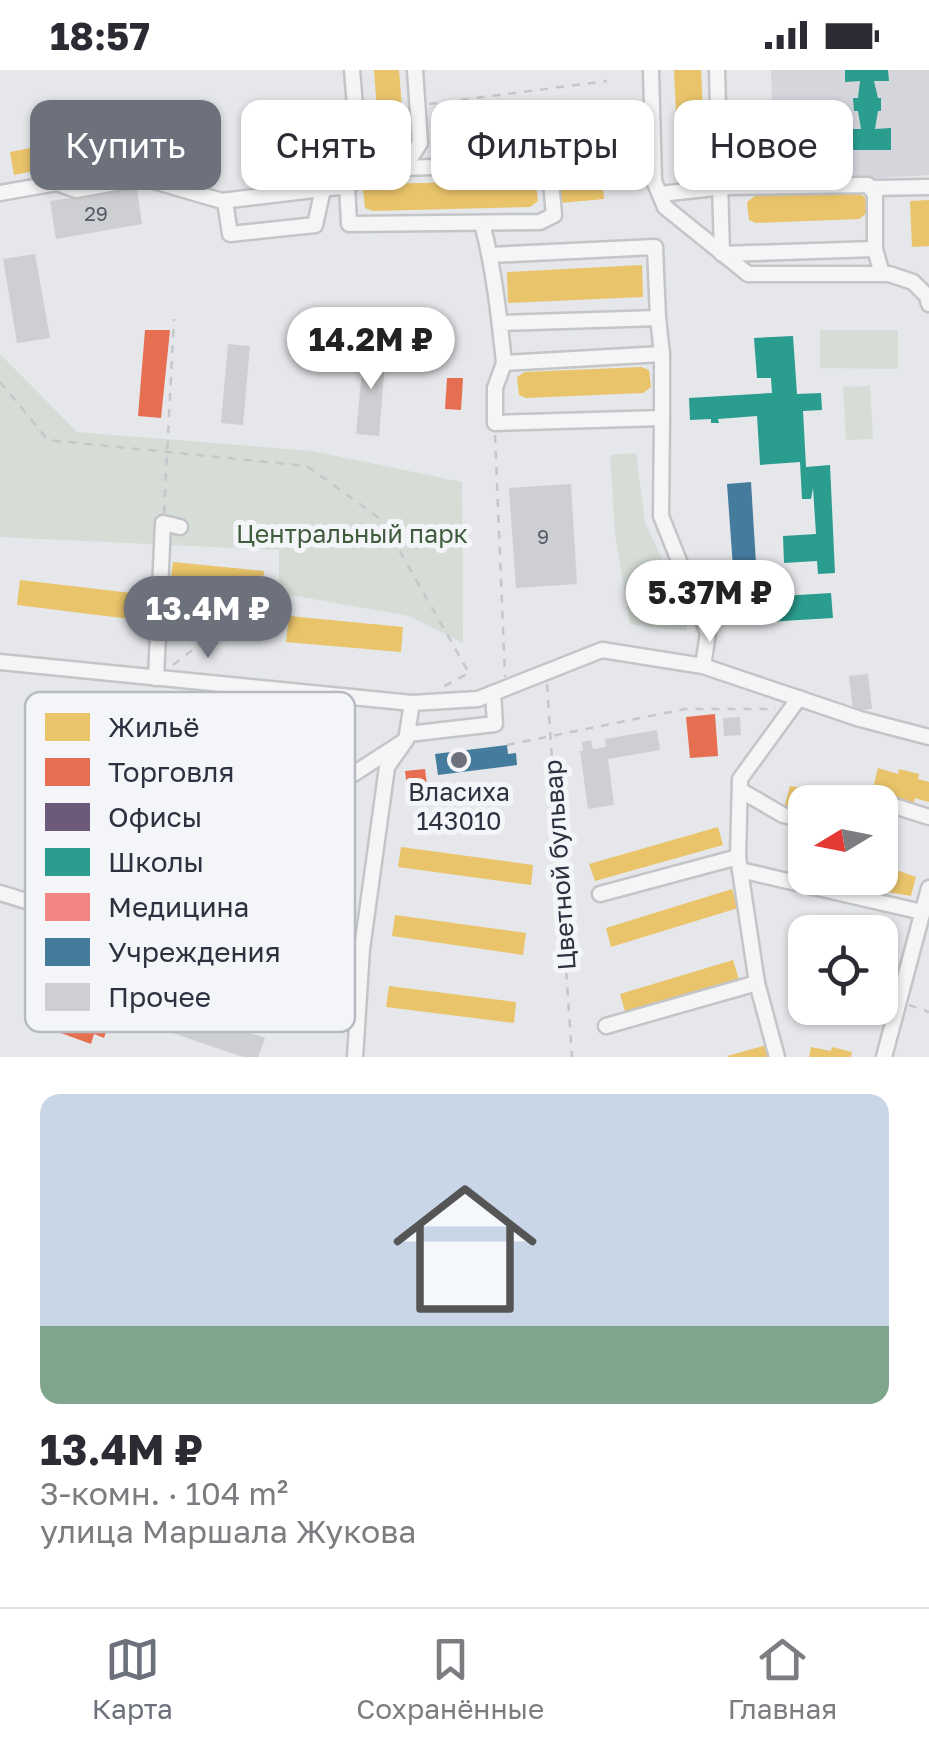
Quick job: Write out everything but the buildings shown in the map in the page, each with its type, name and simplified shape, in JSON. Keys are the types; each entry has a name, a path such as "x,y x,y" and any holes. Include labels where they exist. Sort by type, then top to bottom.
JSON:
{"street":[{"path":"352,70 354,100"},
{"path":"411,157 420,143 415,70"},
{"path":"651,70 654,182 665,207 748,274 882,274 913,282 929,304"},
{"path":"717,70 718,100"},
{"path":"346,190 349,224 540,222 554,215 550,172 541,163 411,168"},
{"path":"0,193 57,182 76,190 143,178 226,201 315,190"},
{"path":"853,183 873,188 929,187"},
{"path":"873,188 875,249 882,274"},
{"path":"226,201 230,234 315,225 323,190"},
{"path":"660,194 700,190"},
{"path":"720,190 722,254"},
{"path":"482,223 504,363 495,388 495,423 662,418"},
{"path":"490,255 655,248 662,354 661,516 708,633 703,666"},
{"path":"722,254 875,249"},
{"path":"500,322 658,318"},
{"path":"504,363 662,354"},
{"path":"159,676 163,524 180,527"},
{"path":"355,697 412,703 478,699 602,650 703,666 796,703 929,737"},
{"path":"0,662 309,692"},
{"path":"355,771 407,737 496,724 499,691"},
{"path":"355,1057 362,949 387,767 407,737 412,703"},
{"path":"778,1057 757,982 739,864 740,779 796,703"},
{"path":"740,790 788,816"},
{"path":"898,807 929,817"},
{"path":"600,894 739,864 922,912"},
{"path":"898,1004 929,888"},
{"path":"0,893 25,900"},
{"path":"606,1026 757,982"},
{"path":"884,1057 892,1025"}],"path":[{"path":"418,106 607,81"},
{"path":"163,524 174,319"},
{"path":"0,382 48,440 307,466 382,520 469,673"},
{"path":"495,423 499,691"},
{"path":"159,676 251,604"},
{"name":"Цветной бульвар","path":"546,672 572,1057"},
{"path":"507,745 684,710 796,703"},
{"path":"899,1001 929,1012"}],"shaded area":[{"path":"771,70 929,70 929,175 853,179 853,100 772,100"}],"green space":[{"path":"820,330 898,330 898,369 820,368"},
{"name":"Центральный парк","path":"0,354 77,432 312,451 462,482 463,643 409,616 279,593 279,550 0,537"},
{"path":"870,386 873,439 846,440 843,387"},
{"path":"636,453 645,522 684,607 687,631 630,624 615,533 610,455"}],"place":[{"name":"Власиха 143010","path":"459,760"}]}
